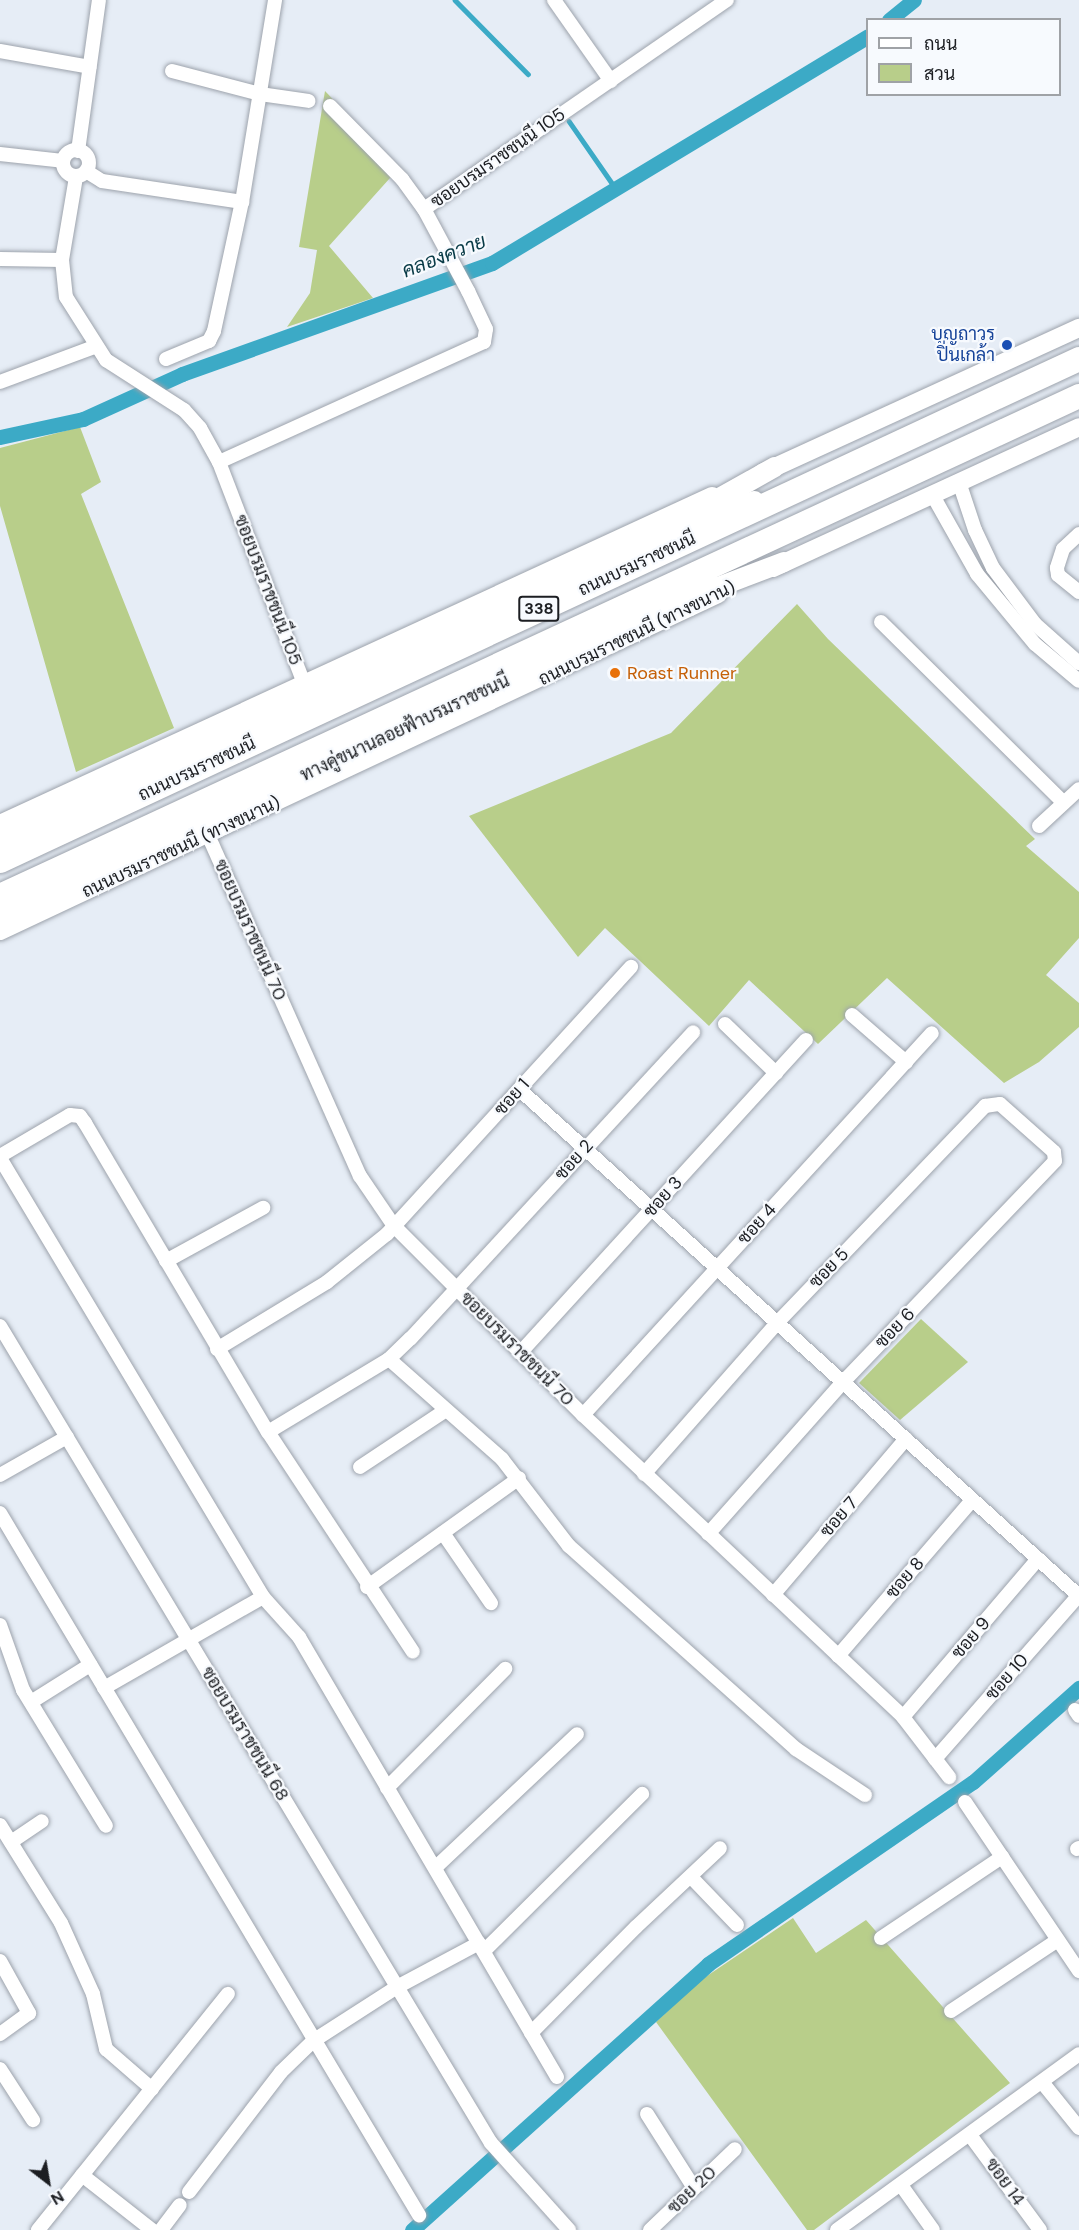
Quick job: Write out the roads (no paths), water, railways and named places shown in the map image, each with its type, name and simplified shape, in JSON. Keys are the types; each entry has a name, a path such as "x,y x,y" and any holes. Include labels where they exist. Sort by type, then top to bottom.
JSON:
{"highway":[{"name":"ถนนบรมราชชนนี","path":"0,861 793,490 1079,359"},
{"name":"ถนนบรมราชชนนี","path":"0,896 1079,396"}],"main road":[{"name":"338","path":"0,824 1079,328"},
{"name":"ถนนบรมราชชนนี (ทางขนาน)","path":"0,931 784,562 1079,427"},
{"path":"616,554 775,467"},
{"name":"338","path":"0,842 616,554 733,507 793,490"},
{"name":"ทางคู่ขนานลอยฟ้าบรมราชชนนี","path":"0,917 622,628 801,524"},
{"path":"622,628 737,577 784,562"}],"street":[{"path":"78,151 99,0"},
{"path":"166,359 209,341 242,202 275,0"},
{"path":"554,0 611,81"},
{"name":"ซอยบรมราชชนนี 105","path":"219,462 479,346 488,336 450,255 424,209 727,0"},
{"path":"0,51 90,67"},
{"path":"172,70 260,94 309,101"},
{"path":"330,106 402,179 424,209"},
{"path":"81,174 88,160 78,151 70,152 63,161 65,172 81,174 102,181 242,202"},
{"path":"0,154 63,161"},
{"name":"ซอยบรมราชชนนี 105","path":"81,174 62,260 66,297 94,347 119,369 184,410 219,462 304,684"},
{"path":"0,259 62,260"},
{"path":"0,382 94,347"},
{"path":"959,482 975,530 993,568 1017,603 1079,663"},
{"path":"932,494 955,539 1014,622 1079,681"},
{"path":"955,539 975,530"},
{"path":"1079,534 1063,549 1057,568 1058,575 1079,592"},
{"path":"881,622 1064,802"},
{"path":"1039,826 1079,789"},
{"name":"ซอยบรมราชชนนี 70","path":"207,835 343,1141 360,1176 394,1226 644,1474 903,1718 949,1777"},
{"name":"ซอย 1","path":"218,1349 327,1282 394,1226 631,968"},
{"path":"852,1015 906,1062"},
{"path":"724,1024 776,1073"},
{"name":"ซอย 2","path":"268,1432 389,1359 457,1290 693,1032"},
{"name":"ซอย 4","path":"583,1415 932,1033"},
{"name":"ซอย 3","path":"520,1353 806,1040"},
{"path":"519,1089 1079,1596"},
{"name":"ซอย 5","path":"644,1474 777,1323 985,1106 1000,1104 1027,1128"},
{"path":"413,1652 367,1587 268,1432 80,1116 70,1116 0,1157 262,1597 298,1637 557,2077"},
{"name":"ซอย 6","path":"708,1534 843,1382 1055,1161 1055,1154 1027,1128"},
{"path":"166,1261 263,1208"},
{"name":"ซอยบรมราชชนนี 68","path":"0,1326 491,2143 510,2168 569,2230"},
{"path":"389,1359 519,1478 568,1546 796,1749 866,1795"},
{"path":"360,1467 446,1410"},
{"path":"0,1475 67,1437"},
{"name":"ซอย 7","path":"773,1594 906,1439"},
{"path":"367,1587 519,1478"},
{"name":"ซอย 8","path":"838,1656 972,1500"},
{"path":"0,1513 313,2041 419,2215"},
{"path":"443,1533 491,1603"},
{"name":"ซอย 9","path":"903,1718 1038,1559"},
{"name":"ซอย 10","path":"935,1759 1079,1596"},
{"path":"104,1688 262,1597"},
{"path":"0,1625 31,1702 106,1826"},
{"path":"31,1702 90,1665"},
{"path":"387,1788 505,1670"},
{"path":"435,1868 577,1734"},
{"path":"189,2192 280,2072 313,2041 397,1987 481,1947 642,1794"},
{"path":"965,1802 1079,1971"},
{"path":"10,1842 42,1821"},
{"path":"0,1825 61,1923 93,1994 106,2049 152,2089"},
{"path":"531,2033 636,1927 692,1878 720,1848"},
{"path":"881,1938 1002,1857"},
{"path":"692,1878 737,1925"},
{"path":"951,2011 1058,1940"},
{"path":"0,1961 29,2013 0,2034"},
{"path":"38,2230 228,1994"},
{"path":"837,2230 1079,2054"},
{"path":"0,2069 33,2120"},
{"path":"1042,2082 1079,2128"},
{"path":"647,2114 694,2188"},
{"name":"ซอย 14","path":"970,2134 1040,2230"},
{"name":"ซอย 20","path":"650,2230 735,2149"},
{"path":"82,2175 152,2230"},
{"path":"901,2185 933,2230"},
{"path":"161,2230 180,2205"}],"waterway":[{"path":"455,0 528,74"},
{"name":"คลองควาย","path":"892,18 914,0"},
{"name":"คลองควาย","path":"0,437 83,419 182,374 492,263 866,37"},
{"path":"569,121 616,189"},
{"path":"412,2230 708,1964 973,1782 1079,1688"}],"place":[{"name":"บุญถาวร ปิ่นเกล้า","path":"1007,345"},
{"name":"Roast Runner","path":"615,673"}]}
